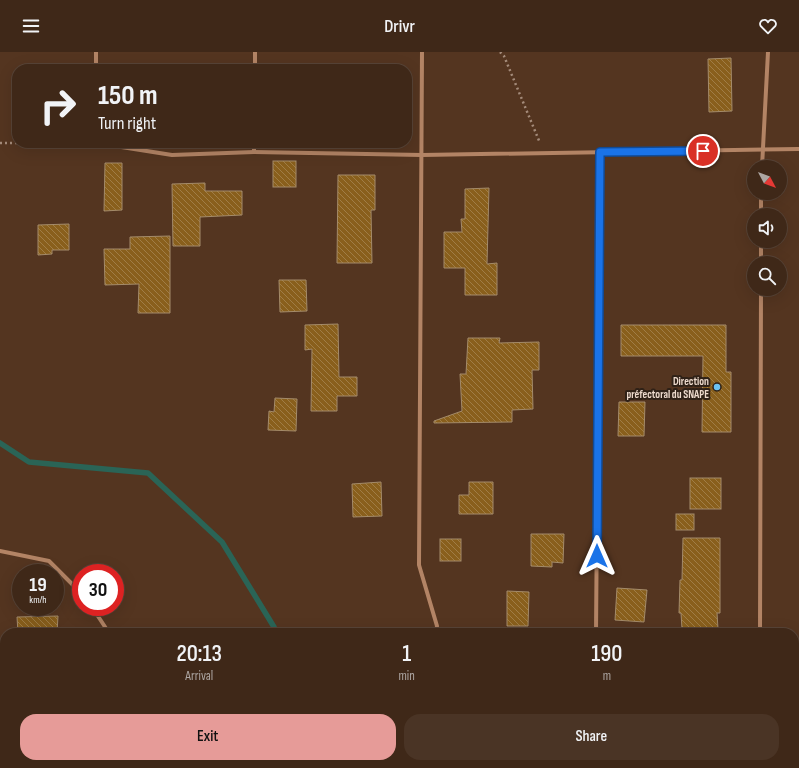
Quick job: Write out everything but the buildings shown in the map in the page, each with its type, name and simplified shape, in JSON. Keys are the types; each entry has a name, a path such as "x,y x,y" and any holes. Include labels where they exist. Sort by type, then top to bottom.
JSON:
{"street":[{"path":"96,52 96,64"},
{"path":"255,52 255,64"},
{"path":"422,52 419,565 437,626"},
{"path":"762,160 768,52"},
{"path":"128,148 172,155 254,152 422,155 799,149"},
{"path":"596,628 600,152"},
{"path":"760,628 761,296"},
{"path":"0,551 49,561 72,585"},
{"path":"98,616 106,628"}],"path":[{"path":"500,52 504,56 544,153"},
{"path":"0,143 12,143"},
{"path":"437,626 445,628"}],"waterway":[{"path":"0,443 29,462 148,473 222,542 274,627"}],"place":[{"name":"Direction préfectoral du SNAPE","path":"717,387"}],"route":[{"path":"597,556 600,152 703,151"}]}
